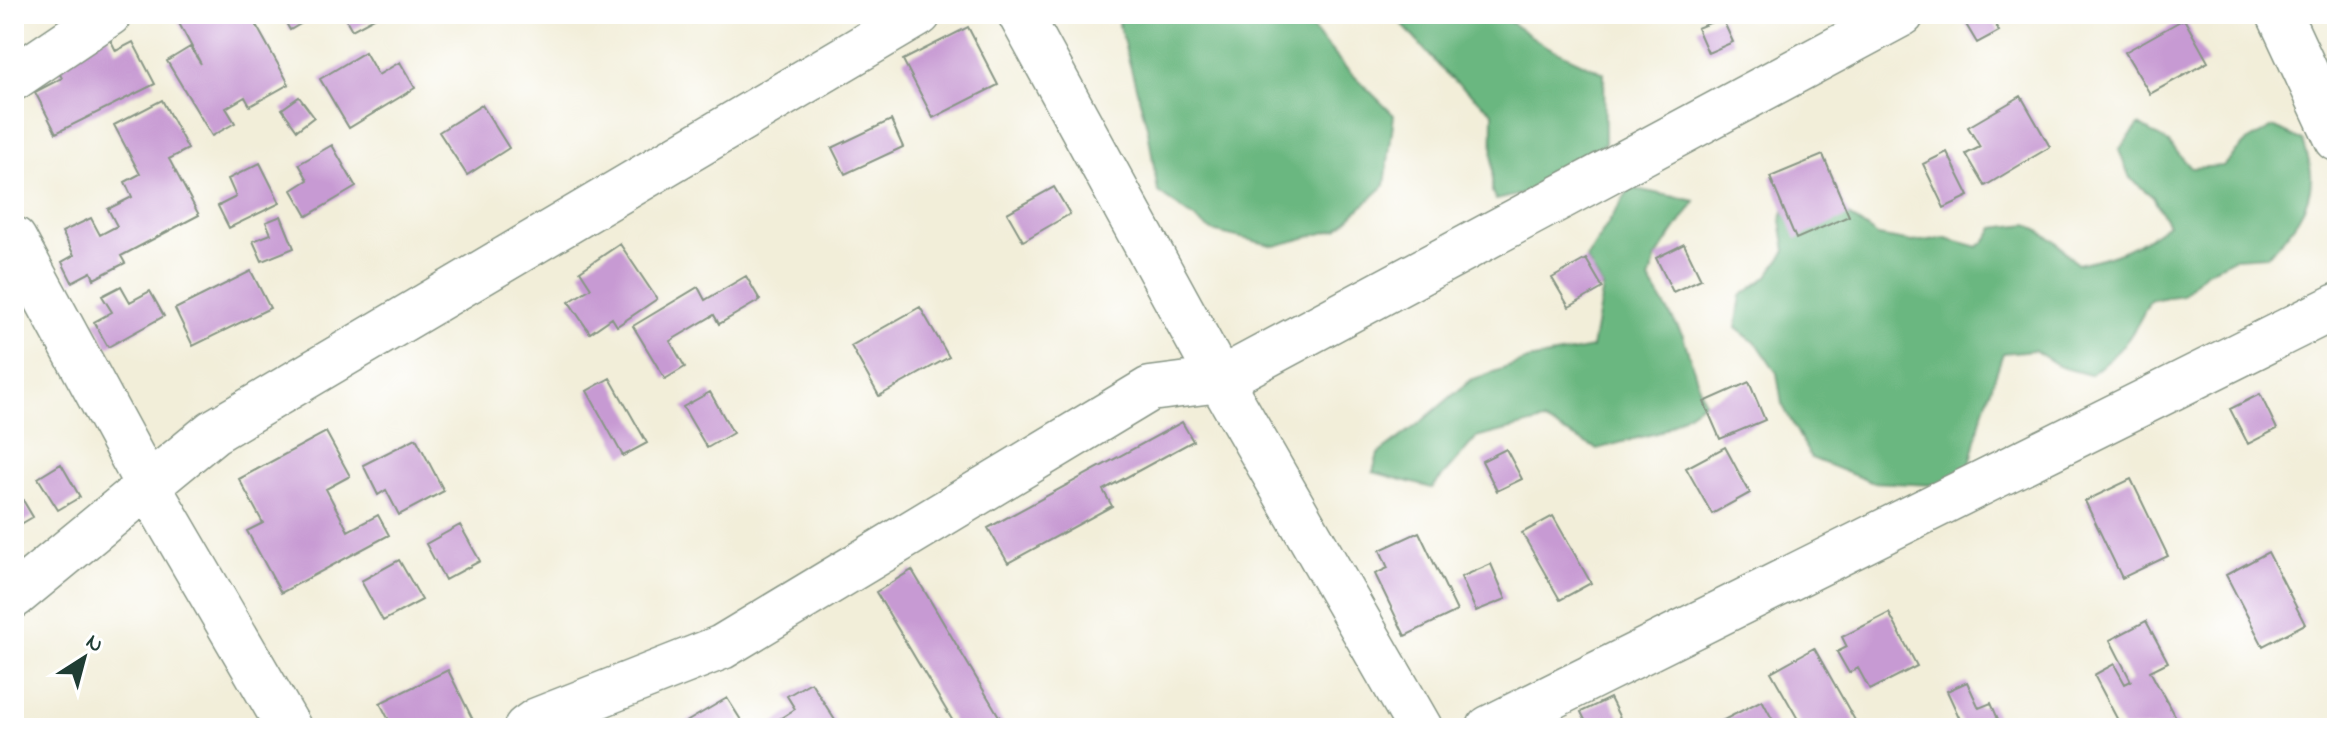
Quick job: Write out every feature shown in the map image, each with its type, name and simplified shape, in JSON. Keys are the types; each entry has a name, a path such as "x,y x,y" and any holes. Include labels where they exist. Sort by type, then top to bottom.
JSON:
{"street":[{"path":"14,78 109,14"},
{"path":"14,596 213,432 919,14"},
{"path":"1020,14 1220,380 1420,728"},
{"path":"526,728 537,720 722,647 1150,389 1220,380 1902,14"},
{"path":"2279,14 2337,139"},
{"path":"14,239 148,486 289,728"},
{"path":"1489,728 2337,306"}],"green space":[{"path":"1116,14 1307,14 1317,27 1305,20 1346,68 1394,115 1385,185 1338,229 1275,246 1212,231 1158,192 1148,130"},
{"path":"1393,14 1498,14 1546,46 1604,73 1605,143 1557,186 1496,200 1492,192 1493,112 1446,74"},
{"path":"2139,125 2169,143 2191,168 2223,166 2245,143 2273,127 2303,141 2311,185 2298,219 2267,256 2234,258 2205,272 2182,295 2150,300 2126,342 2090,375 2061,367 2034,350 2003,353 1981,418 1966,483 1871,482 1811,458 1782,404 1777,373 1759,346 1736,328 1741,296 1767,277 1786,251 1781,220 1792,189 1824,199 1878,236 1912,242 1946,238 1978,247 1994,228 2028,224 2055,241 2077,264 2125,250 2168,224 2153,197 2130,178 2119,150"},
{"path":"1630,188 1695,201 1656,258 1649,280 1683,336 1704,402 1660,432 1597,449 1543,421 1476,438 1432,488 1373,472 1378,454 1471,380 1528,360 1592,348 1603,288 1586,259"}],"building":[{"path":"174,14 250,14 289,84 250,106 245,97 226,108 235,123 212,136 167,61 190,47 201,64"},
{"path":"281,14 317,14 290,30"},
{"path":"343,14 376,14 378,16 352,30"},
{"path":"1976,14 1989,14 1999,31 1977,43 1964,21"},
{"path":"1722,18 1733,42 1708,53 1697,28"},
{"path":"2184,19 2208,62 2150,94 2125,52"},
{"path":"104,27 116,51 133,42 155,84 56,133 35,92 62,78 49,55"},
{"path":"968,27 998,85 933,118 903,60"},
{"path":"365,52 378,75 400,62 415,88 349,128 320,79"},
{"path":"2021,96 2050,147 1985,186 1966,154 1980,147 1968,127"},
{"path":"299,97 314,117 297,130 282,109"},
{"path":"162,100 188,149 169,159 199,215 121,256 125,263 94,279 91,272 72,282 62,262 74,255 62,232 91,218 100,235 117,226 108,209 132,197 125,182 140,174 114,125"},
{"path":"482,105 509,148 467,175 439,132"},
{"path":"891,120 903,147 845,174 832,148"},
{"path":"332,145 356,187 307,216 292,190 308,180 299,164"},
{"path":"1947,152 1969,196 1944,208 1923,164"},
{"path":"1823,155 1849,216 1796,239 1770,177"},
{"path":"260,163 280,203 229,228 218,206 236,197 228,179"},
{"path":"1054,187 1070,214 1023,241 1007,213"},
{"path":"281,216 294,248 262,261 253,241 271,234 266,222"},
{"path":"620,244 657,299 617,326 612,318 590,333 569,302 591,288 580,271"},
{"path":"1684,244 1701,279 1673,292 1656,258"},
{"path":"1586,259 1603,288 1569,307 1552,278"},
{"path":"251,271 270,308 193,346 175,309"},
{"path":"746,276 760,300 719,324 714,315 670,341 685,367 665,379 633,326 698,287 705,300"},
{"path":"121,286 130,302 150,291 164,316 108,347 94,322 112,312 102,296"},
{"path":"920,307 949,357 879,396 851,346"},
{"path":"610,378 647,443 623,456 587,391"},
{"path":"1749,382 1765,420 1720,439 1704,402"},
{"path":"710,392 733,433 707,448 683,407"},
{"path":"2260,394 2277,429 2248,444 2230,409"},
{"path":"1182,422 1193,441 1103,490 1112,506 1008,563 988,528"},
{"path":"326,432 350,476 326,489 348,531 378,515 389,535 281,593 247,531 263,523 239,479"},
{"path":"416,438 444,491 399,515 386,490 378,495 363,465"},
{"path":"1725,447 1750,493 1712,514 1686,468"},
{"path":"1506,449 1522,479 1497,491 1482,461"},
{"path":"61,464 80,497 58,510 38,478"},
{"path":"2131,479 2168,556 2122,578 2085,501"},
{"path":"14,485 33,517 14,528"},
{"path":"1553,516 1591,583 1560,600 1522,533"},
{"path":"460,525 480,561 445,580 426,544"},
{"path":"1419,532 1457,611 1405,636 1375,574 1388,568 1380,550"},
{"path":"2268,552 2305,624 2263,646 2226,575"},
{"path":"399,560 422,600 383,621 361,581"},
{"path":"1491,564 1506,599 1476,611 1461,577"},
{"path":"912,570 1006,728 957,728 876,592"},
{"path":"1889,613 1917,666 1870,690 1858,668 1849,673 1837,652 1847,647 1842,637"},
{"path":"2146,621 2168,662 2150,671 2181,728 2122,728 2094,675 2114,664 2125,684 2131,681 2110,640"},
{"path":"1814,648 1856,722 1845,728 1803,728 1771,672"},
{"path":"448,670 477,728 393,728 380,703"},
{"path":"811,682 838,725 834,728 776,728 773,723 795,709 787,696"},
{"path":"1967,682 1979,708 1991,703 2002,728 1964,728 1947,691"},
{"path":"727,698 746,728 683,728 681,725"},
{"path":"1610,698 1625,728 1589,728 1581,712"},
{"path":"1762,700 1777,728 1721,728 1718,723"}]}
